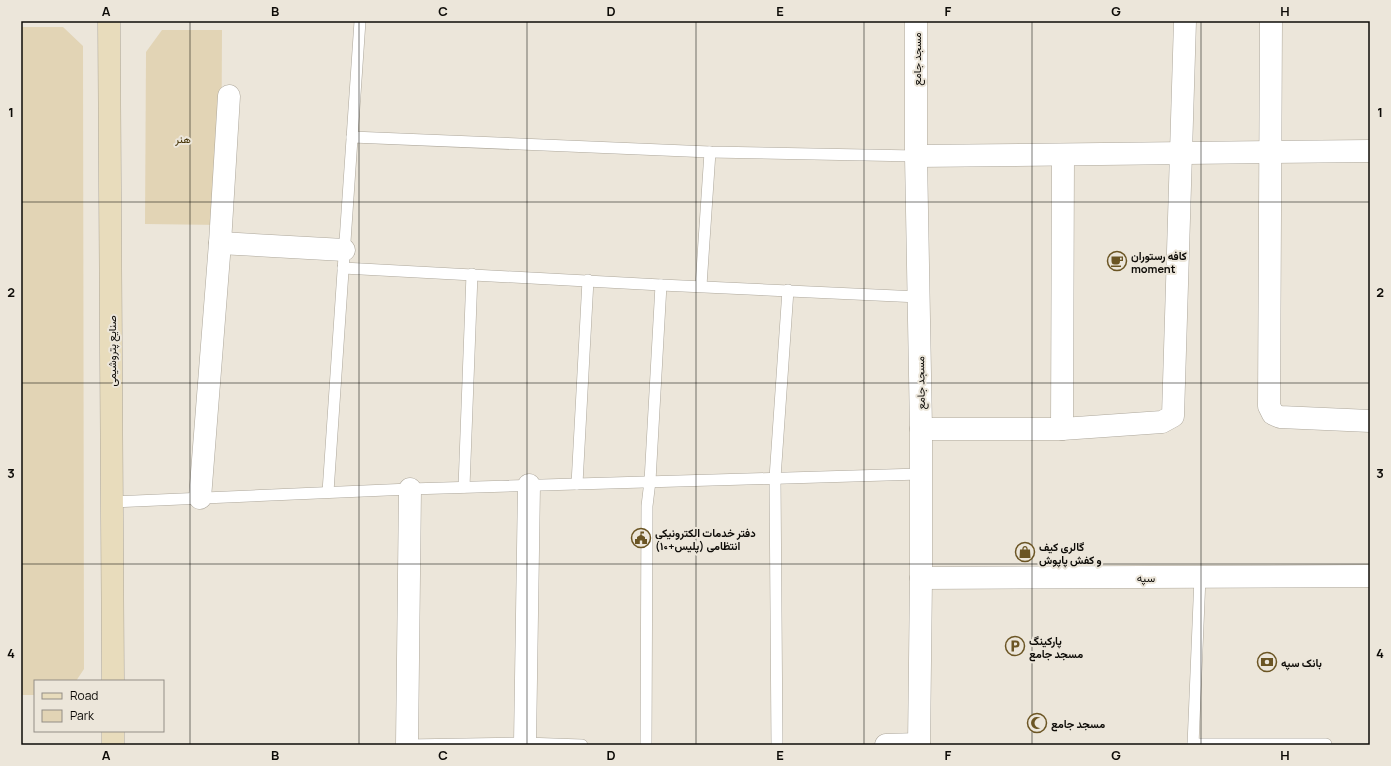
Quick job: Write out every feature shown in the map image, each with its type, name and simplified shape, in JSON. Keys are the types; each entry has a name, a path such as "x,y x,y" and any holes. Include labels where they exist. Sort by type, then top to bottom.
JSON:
{"main road":[{"name":"صنایع پتروشیمی","path":"109,21 113,680"},
{"path":"113,732 113,745"}],"street":[{"name":"مسجد جامع","path":"916,21 916,156 921,429 921,578 918,745"},
{"path":"921,429 1062,429 1162,422 1173,416 1185,21"},
{"path":"1271,21 1269,406 1273,414 1280,417 1370,421"},
{"path":"200,498 220,243 229,96"},
{"path":"916,156 1370,151"},
{"path":"1062,429 1063,155"},
{"path":"220,243 344,259"},
{"path":"525,743 529,485"},
{"path":"407,745 410,489"},
{"name":"سپه","path":"921,578 1370,576"},
{"path":"886,745 918,745"}],"lane":[{"path":"328,492 360,21"},
{"path":"352,137 710,152 916,156"},
{"path":"701,286 710,152"},
{"path":"344,259 472,274 661,285 919,297"},
{"path":"464,487 472,274"},
{"path":"577,484 588,280"},
{"path":"646,745 647,506 650,481 661,285"},
{"path":"776,745 775,478 788,290"},
{"path":"112,502 464,487 920,474"},
{"path":"1200,577 1193,744 1326,744"},
{"path":"407,745 525,743 582,745"}],"green space":[{"path":"21,27 63,27 83,46 84,669 77,680 34,680 34,695 21,695"},
{"name":"هنر","path":"162,30 222,30 221,225 145,224 146,52"}],"place":[{"name":"کافه رستوران moment","path":"1117,261"},
{"name":"دفتر خدمات الکترونیکی انتظامی (پلیس+۱۰)","path":"641,538"},
{"name":"گالری کیف و کفش پاپوش","path":"1025,552"},
{"name":"پارکینگ مسجد جامع","path":"1015,646"},
{"name":"بانک سپه","path":"1267,662"},
{"name":"مسجد جامع","path":"1037,723"}]}
